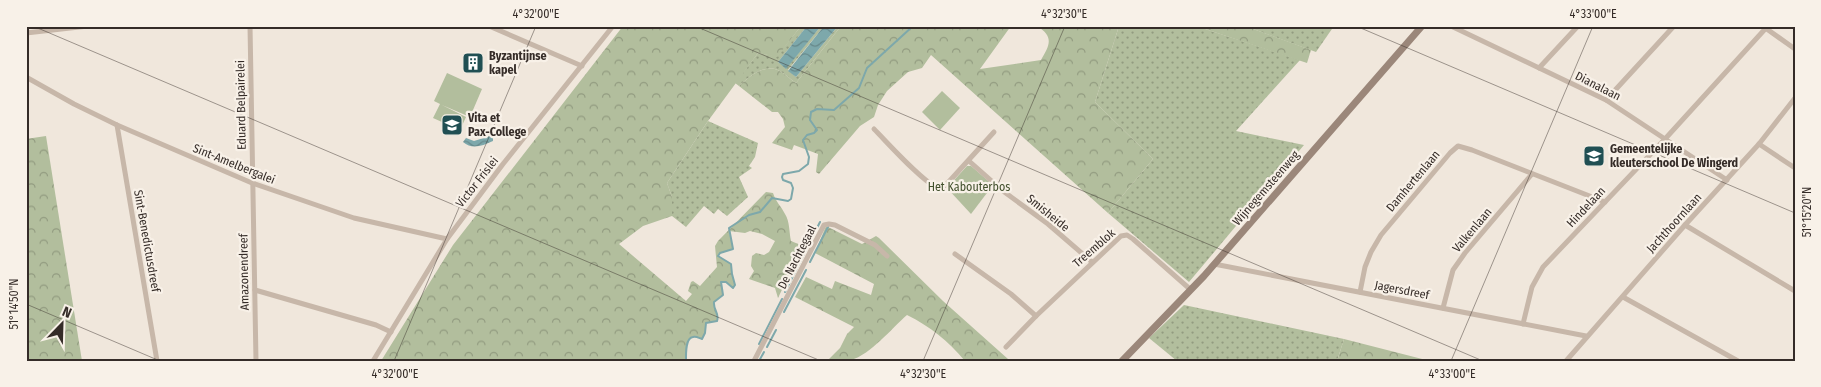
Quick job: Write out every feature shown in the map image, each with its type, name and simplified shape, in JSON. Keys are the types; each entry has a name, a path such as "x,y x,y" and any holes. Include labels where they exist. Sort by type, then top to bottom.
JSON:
{"street":[{"path":"26,33 88,26"},
{"name":"Eduard Belpairelei","path":"250,26 252,183"},
{"path":"489,26 582,66"},
{"name":"Victor Frislei","path":"373,361 447,238 503,164 613,26"},
{"name":"Wijnegemsteenweg","path":"1122,361 1191,290 1422,26"},
{"name":"Dianalaan","path":"1451,26 1606,100 1727,180"},
{"path":"1539,68 1578,26"},
{"path":"1606,100 1674,26"},
{"path":"1765,27 1795,49"},
{"name":"Hindelaan","path":"1523,324 1532,287 1544,267 1665,139 1765,27"},
{"name":"Sint-Amelbergalei","path":"26,77 117,125 252,183 354,218 447,238"},
{"name":"Jachthoornlaan","path":"1566,361 1586,336 1759,144 1795,98"},
{"name":"Sint-Benedictusdreef","path":"117,125 157,361"},
{"path":"874,129 914,169 937,188 943,188 994,132"},
{"path":"1759,144 1795,168"},
{"name":"Damhertenlaan","path":"1360,292 1365,267 1371,252 1381,236 1450,153 1458,146 1605,202"},
{"name":"Smisheide","path":"969,161 1003,191 1048,224 1092,262"},
{"name":"Valkenlaan","path":"1444,308 1453,270 1465,253 1532,174"},
{"name":"Amazonendreef","path":"252,183 256,361"},
{"name":"De Nachtegaal","path":"754,361 824,225 835,225 875,245 887,256"},
{"path":"1685,225 1795,291"},
{"name":"Treemblok","path":"1006,347 1092,262 1118,238 1127,235 1191,290"},
{"path":"955,254 1011,294 1036,316"},
{"name":"Jagersdreef","path":"1214,264 1586,336"},
{"path":"255,290 391,332"},
{"path":"1623,297 1738,361"}],"green space":[{"path":"623,26 801,26 777,57 758,53 708,121 667,183 672,197 672,216 643,226 619,244 686,301 692,294 688,291 691,282 693,281 700,286 717,267 715,246 718,241 766,192 773,193 787,217 791,241 803,246 778,298 775,288 749,279 754,271 751,266 752,256 756,253 764,255 769,252 775,241 762,234 750,231 745,233 729,231 733,249 720,253 718,256 731,264 735,285 733,288 726,282 721,283 723,295 714,302 718,316 717,321 706,323 702,339 690,338 686,347 686,361 381,361 453,245"},
{"path":"801,26 807,26 778,62 786,68 821,26 824,26 788,70 796,77 838,26 841,26 796,83 780,71 770,68 756,73 739,86 735,83 758,53 777,56"},
{"path":"841,26 1011,26 980,69 1041,60 1049,42 1043,30 1037,26 1119,26 1095,102 1153,159 1108,213 931,55 922,68 908,72 887,91 878,105 874,117 860,126 819,174 816,172 818,154 794,145 792,150 772,143 785,127 783,119 778,112 772,112 739,86 756,73 770,68 780,71 796,83"},
{"path":"1119,26 1196,26 1300,60 1236,131 1304,145 1189,282 1108,213 1153,159 1095,102"},
{"path":"1196,26 1245,26 1311,50 1307,63"},
{"path":"1245,26 1334,26 1316,52"},
{"path":"447,73 482,89 470,117 442,105 466,117 460,130 433,118 440,104 434,101"},
{"path":"942,91 960,108 940,130 922,112"},
{"path":"708,121 758,143 755,157 749,166 752,168 739,177 748,197 727,216 718,209 714,214 704,206 686,227 672,216 672,197 667,183"},
{"path":"46,136 82,361 26,361 26,139"},
{"name":"Het Kabouterbos","path":"967,166 971,166 993,185 971,214 947,188"},
{"path":"826,226 862,244 876,236 879,238 943,301 1008,359 1006,361 965,361 939,335 907,315 866,353 851,360 827,361 840,348 847,334 854,327 795,297 806,277 832,289 835,281 871,295 874,284 815,253"},
{"path":"1184,305 1344,339 1337,361 1177,361 1149,338"},
{"path":"1344,339 1430,361 1337,361"}],"water":[{"path":"807,26 821,26 786,69 778,62"},
{"path":"824,26 838,26 796,77 788,71"},
{"path":"490,136 493,137 493,141 481,146 474,147 463,142 466,138 474,141"}],"waterway":[{"path":"686,361 686,347 690,338 698,337 702,339 706,323 717,321 718,316 714,302 723,295 721,282 726,282 733,288 735,285 731,264 718,256 720,253 733,249 729,228 749,215 760,212 772,198 788,201 791,199 793,188 791,183 783,180 782,177 783,174 799,171 808,164 809,157 803,140 807,135 817,130 810,120 811,112 817,109 834,110 859,88 867,68 913,26"},
{"path":"785,292 820,222"},
{"path":"810,262 828,227"},
{"path":"784,312 806,270"},
{"path":"759,344 782,299"},
{"path":"767,347 776,330"},
{"path":"759,361 764,352"}],"place":[{"name":"Byzantijnse kapel","path":"473,63"},
{"name":"Vita et Pax-College","path":"452,125"},
{"name":"Gemeentelijke kleuterschool De Wingerd","path":"1594,156"}]}
